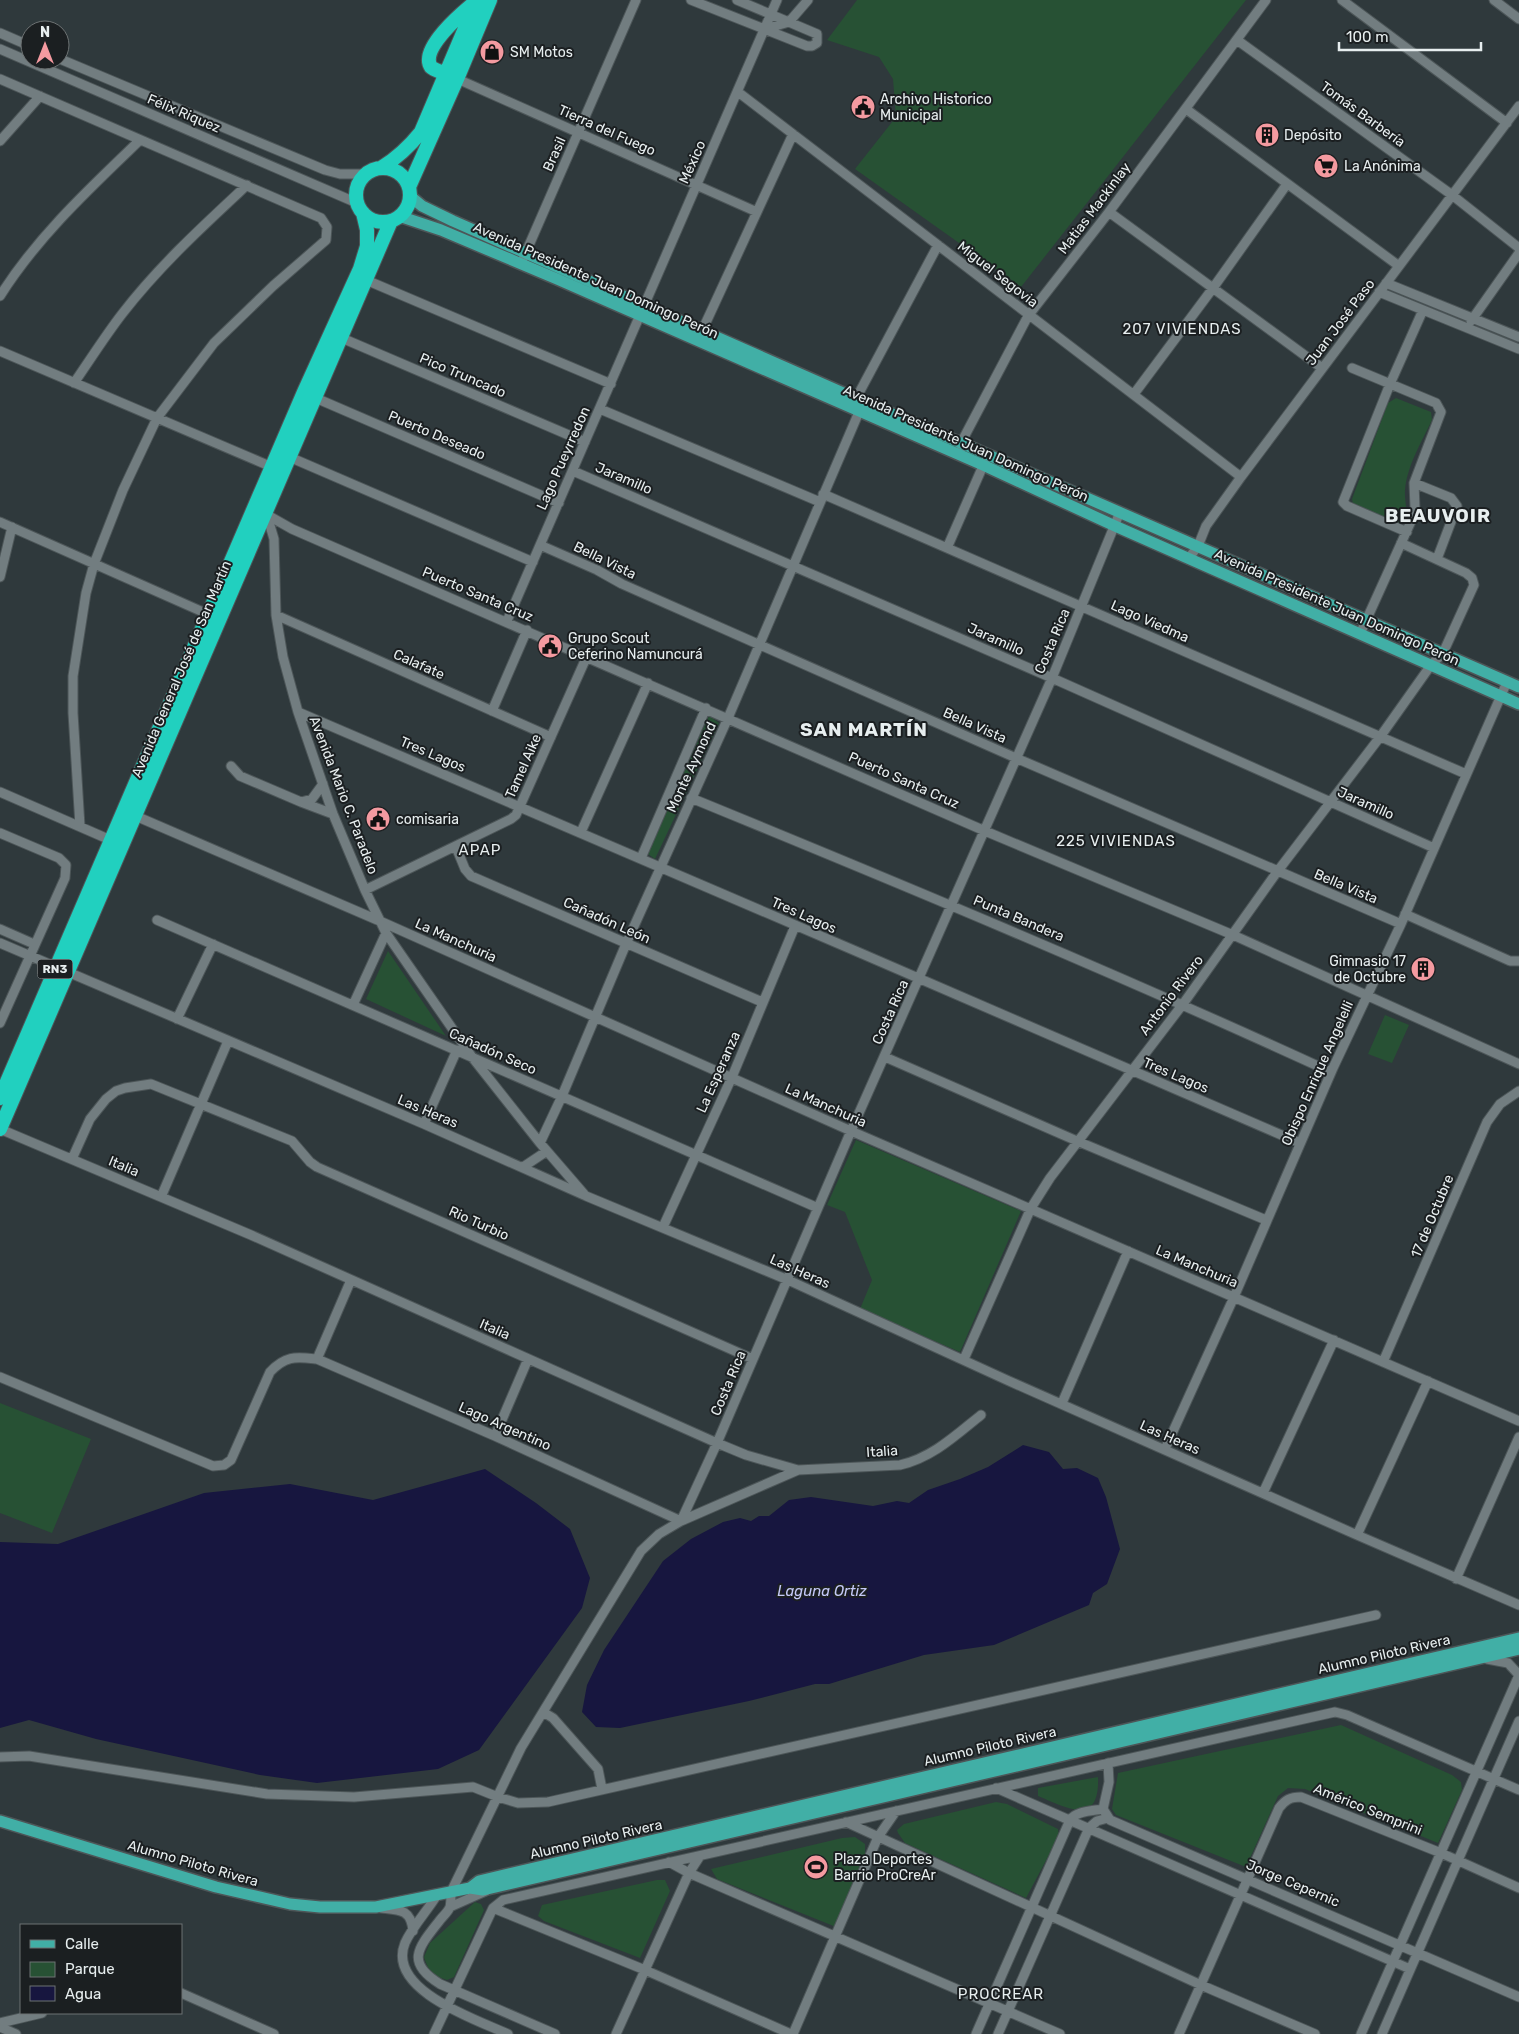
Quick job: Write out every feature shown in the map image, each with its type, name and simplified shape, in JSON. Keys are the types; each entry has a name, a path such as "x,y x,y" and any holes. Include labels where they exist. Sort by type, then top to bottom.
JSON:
{"highway":[{"path":"452,76 432,68 430,65 434,48 444,30 455,18 481,0"},
{"name":"Avenida General José de San Martín","path":"336,335 366,280 395,219 405,211 409,191 481,0"},
{"name":"Avenida General José de San Martín","path":"0,1098 61,970 336,335 365,253 367,230 356,189 365,174 381,168 413,143 452,76"},
{"path":"381,168 390,169 398,173 405,179 409,191"},
{"path":"360,208 376,221 395,219"},
{"name":"Avenida General José de San Martín","path":"260,512 264,487 272,468 284,454"},
{"name":"Avenida General José de San Martín","path":"0,1129 61,970"}],"main road":[{"name":"Avenida Presidente Juan Domingo Perón","path":"409,191 422,206 523,258 859,406 961,442 986,460 1115,526 1519,704"},
{"name":"Avenida Presidente Juan Domingo Perón","path":"395,219 441,230 523,258"},
{"name":"Avenida Presidente Juan Domingo Perón","path":"642,311 702,331 962,456 986,460 1120,512 1519,687"},
{"name":"Alumno Piloto Rivera","path":"470,1888 479,1881 1519,1638"},
{"name":"Alumno Piloto Rivera","path":"0,1821 258,1898 320,1908 376,1907 470,1888 483,1890 1519,1649"}],"street":[{"name":"Brasil","path":"523,258 636,0"},
{"path":"691,0 807,46 817,43 817,34 737,0"},
{"name":"México","path":"642,311 777,0"},
{"path":"765,29 789,22 808,0"},
{"name":"Matias Mackinlay","path":"961,442 1028,316 1109,212 1266,0"},
{"path":"1342,0 1506,123"},
{"path":"1494,0 1519,19"},
{"path":"0,33 20,42"},
{"name":"Tomás Barbería","path":"1237,40 1452,195 1519,248"},
{"name":"Félix Riquez","path":"0,49 360,208"},
{"name":"Félix Riquez","path":"70,63 325,170 340,174 365,174"},
{"name":"Tierra del Fuego","path":"452,76 757,212"},
{"path":"0,79 322,218 327,227 326,240 214,342 157,418 123,490 94,564 86,593 73,676 73,713 80,826"},
{"name":"Miguel Segovia","path":"738,92 1028,316 1134,394 1241,477"},
{"path":"0,141 40,96"},
{"name":"Juan José Paso","path":"1189,558 1198,546 1206,526 1241,477 1519,106"},
{"path":"1186,109 1399,266"},
{"path":"702,331 794,134"},
{"path":"0,296 18,268 49,230 140,140"},
{"path":"1134,394 1287,184"},
{"path":"74,383 122,314 154,276 181,247 247,185"},
{"path":"1109,212 1322,368"},
{"name":"Monte Aymond","path":"540,1143 562,1096 626,944 760,644 859,406 859,393 938,245"},
{"path":"1466,328 1519,253"},
{"path":"366,280 611,384"},
{"path":"1386,283 1519,337"},
{"path":"1379,292 1519,349"},
{"path":"1407,532 1343,502 1390,384 1423,310"},
{"name":"Lago Pueyrredon","path":"507,621 642,311"},
{"name":"Pico Truncado","path":"336,335 585,442"},
{"path":"0,351 272,468"},
{"path":"1352,368 1436,403 1441,412 1414,483 1415,508 1407,532 1360,634"},
{"name":"Puerto Deseado","path":"310,395 559,503"},
{"name":"Lago Viedma","path":"600,409 947,548 1466,774"},
{"path":"961,442 962,456"},
{"path":"284,454 533,562"},
{"path":"947,548 986,460"},
{"name":"Jaramillo","path":"573,470 1052,678 1434,848"},
{"path":"1414,483 1451,498 1457,506 1438,559"},
{"name":"Avenida Mario C. Paradelo","path":"260,512 274,538 276,615 283,657 298,712 333,814 365,890 386,933 472,1057 540,1143 586,1196"},
{"name":"Puerto Santa Cruz","path":"260,512 292,529 507,621 985,831 1233,935 1519,1064"},
{"name":"Costa Rica","path":"681,1520 717,1443 851,1131 1052,678 1120,512"},
{"path":"0,522 215,618"},
{"path":"0,577 12,527"},
{"path":"1402,543 1438,559 1472,578 1474,585 1443,654"},
{"name":"Bella Vista","path":"540,545 598,570 622,584 1016,758 1401,924"},
{"name":"Calafate","path":"276,615 551,737"},
{"path":"492,711 527,630"},
{"name":"Antonio Rivero","path":"964,1360 1031,1208 1050,1178 1183,1004 1277,872 1380,737 1430,665 1443,654"},
{"name":"Tamel Aike","path":"365,890 511,820 521,807 587,656"},
{"name":"Obispo Enrique Angelelli","path":"1165,1450 1234,1297 1331,1072 1401,924 1507,682"},
{"path":"581,832 648,683"},
{"path":"641,858 706,708"},
{"name":"Tres Lagos","path":"298,712 581,832 919,980 1300,1143"},
{"path":"230,766 240,776 333,814"},
{"path":"301,802 312,799 323,784"},
{"path":"0,792 116,842"},
{"name":"Punta Bandera","path":"691,798 952,904 1183,1004 1331,1072"},
{"name":"La Manchuria","path":"130,813 382,922 851,1131 1519,1421"},
{"path":"0,833 59,858 66,865 65,878 0,1021"},
{"name":"Cañadón León","path":"456,847 465,869 471,876 762,1002"},
{"path":"1405,914 1510,961 1519,961"},
{"name":"Cañadón Seco","path":"157,920 818,1208"},
{"name":"La Esperanza","path":"663,1227 732,1077 795,926"},
{"path":"0,929 34,944"},
{"path":"353,1005 386,933"},
{"name":"Las Heras","path":"0,944 424,1124 586,1196 788,1280 1357,1536 1519,1605"},
{"path":"177,1019 213,944"},
{"path":"161,1197 228,1041"},
{"path":"424,1124 457,1050"},
{"path":"885,1057 1077,1141 1266,1220"},
{"name":"Rio Turbio","path":"72,1159 95,1110 116,1091 138,1084 151,1084 292,1141 310,1162 317,1167 753,1359"},
{"name":"17 de Octubre","path":"1383,1362 1487,1122 1500,1104 1519,1090"},
{"name":"Italia","path":"0,1129 351,1280 746,1455 798,1470 900,1465 913,1462 944,1445 981,1415"},
{"path":"524,1168 547,1151"},
{"path":"1062,1403 1128,1251"},
{"path":"0,1378 213,1466 224,1465 231,1460 270,1372 279,1363 288,1358 317,1358 351,1280"},
{"path":"1263,1493 1334,1340"},
{"name":"Lago Argentino","path":"317,1358 681,1520"},
{"path":"495,1436 528,1358"},
{"path":"1357,1536 1428,1381"},
{"path":"1456,1579 1519,1438"},
{"path":"450,1907 451,1892 521,1748 641,1551 659,1534 681,1520 798,1470"},
{"path":"0,1757 29,1756 267,1794 354,1797 473,1786 518,1803 548,1802 1376,1615"},
{"path":"1361,2034 1477,1771 1516,1688 1519,1675 1515,1668 1508,1663 1481,1658"},
{"path":"543,1712 553,1718 598,1770 602,1789"},
{"path":"434,2034 492,1908 503,1900 996,1788 1334,1712 1348,1715 1519,1790"},
{"path":"1382,2034 1519,1721"},
{"path":"998,2034 1089,1828 1097,1821 1108,1818 1103,1809 1109,1782 1108,1763"},
{"path":"996,1788 1410,1969"},
{"name":"Américo Semprini","path":"1248,1878 1279,1808 1285,1800 1293,1797 1301,1798 1441,1853 1519,1888"},
{"path":"976,2034 1072,1816 1103,1809"},
{"path":"492,1908 645,1970 792,2034 837,1936 878,1837 896,1811"},
{"name":"Jorge Cepernic","path":"1108,1818 1519,1997"},
{"path":"846,1822 1201,1985 1315,2034"},
{"path":"616,2034 689,1873 700,1856"},
{"path":"669,1862 689,1873 1060,2034"},
{"path":"1179,2034 1248,1878"},
{"path":"498,1886 450,1907 427,1937 418,1960 418,1966 426,1975 453,1990 555,2034"},
{"path":"437,1895 405,1943 404,1964 409,1978 418,1987 446,2006 508,2034"},
{"path":"376,1907 402,1911 409,1916 413,1931"},
{"path":"182,1994 255,2030 274,2034"},
{"path":"0,2023 38,2014"},
{"path":"0,2027 16,2034"}],"green space":[{"path":"857,0 1246,0 1021,287 855,169 896,117 893,79 879,57 827,40"},
{"path":"1396,398 1431,412 1432,420 1415,454 1406,481 1405,515 1401,523 1398,524 1353,504 1352,499 1388,403"},
{"path":"709,716 719,723 655,859 648,854"},
{"path":"388,951 446,1036 366,999"},
{"path":"1385,1015 1409,1025 1392,1063 1368,1054"},
{"path":"856,1140 1021,1211 960,1352 860,1309 872,1280 845,1212 827,1205"},
{"path":"0,1403 91,1439 52,1533 0,1513"},
{"path":"1341,1725 1452,1775 1461,1782 1462,1790 1438,1843 1305,1789 1288,1788 1278,1796 1246,1867 1116,1815 1112,1809 1118,1773"},
{"path":"1098,1777 1094,1803 1088,1808 1080,1810 1070,1808 1038,1796 1038,1788"},
{"path":"996,1802 1007,1804 1058,1829 1059,1836 1026,1898 905,1843 897,1830 904,1824"},
{"path":"855,1837 865,1844 865,1858 836,1927 717,1879 711,1869 842,1838"},
{"path":"657,1880 665,1880 670,1891 640,1958 544,1921 538,1916 542,1905"},
{"path":"475,1902 481,1904 484,1910 454,1977 447,1980 430,1970 424,1957 430,1943"}],"water":[{"name":"Laguna Ortiz","path":"1023,1445 1049,1452 1063,1469 1077,1468 1098,1478 1106,1497 1120,1549 1107,1584 1093,1593 1089,1605 994,1645 924,1655 829,1684 815,1684 749,1701 620,1728 596,1727 582,1712 587,1685 604,1650 663,1561 691,1539 723,1522 740,1518 751,1521 759,1516 769,1516 789,1500 811,1497 873,1506 897,1501 909,1503 928,1490 988,1467"},
{"path":"485,1469 536,1503 570,1529 590,1578 582,1608 479,1750 438,1769 317,1783 260,1775 96,1739 29,1720 0,1728 0,1542 58,1544 204,1493 290,1484 373,1500"}],"place":[{"name":"SM Motos","path":"492,52"},
{"name":"Archivo Historico Municipal","path":"863,107"},
{"name":"Depósito","path":"1267,135"},
{"name":"La Anónima","path":"1326,166"},
{"name":"Grupo Scout Ceferino Namuncurá","path":"550,646"},
{"name":"comisaria","path":"378,819"},
{"name":"Gimnasio 17 de Octubre","path":"1423,969"},
{"name":"Plaza Deportes Barrio ProCreAr","path":"816,1867"}],"district":[{"name":"207 VIVIENDAS","path":"1182,329"},
{"name":"BEAUVOIR","path":"1438,515"},
{"name":"SAN MARTÍN","path":"864,729"},
{"name":"225 VIVIENDAS","path":"1116,841"},
{"name":"APAP","path":"480,850"},
{"name":"PROCREAR","path":"1001,1994"}]}
